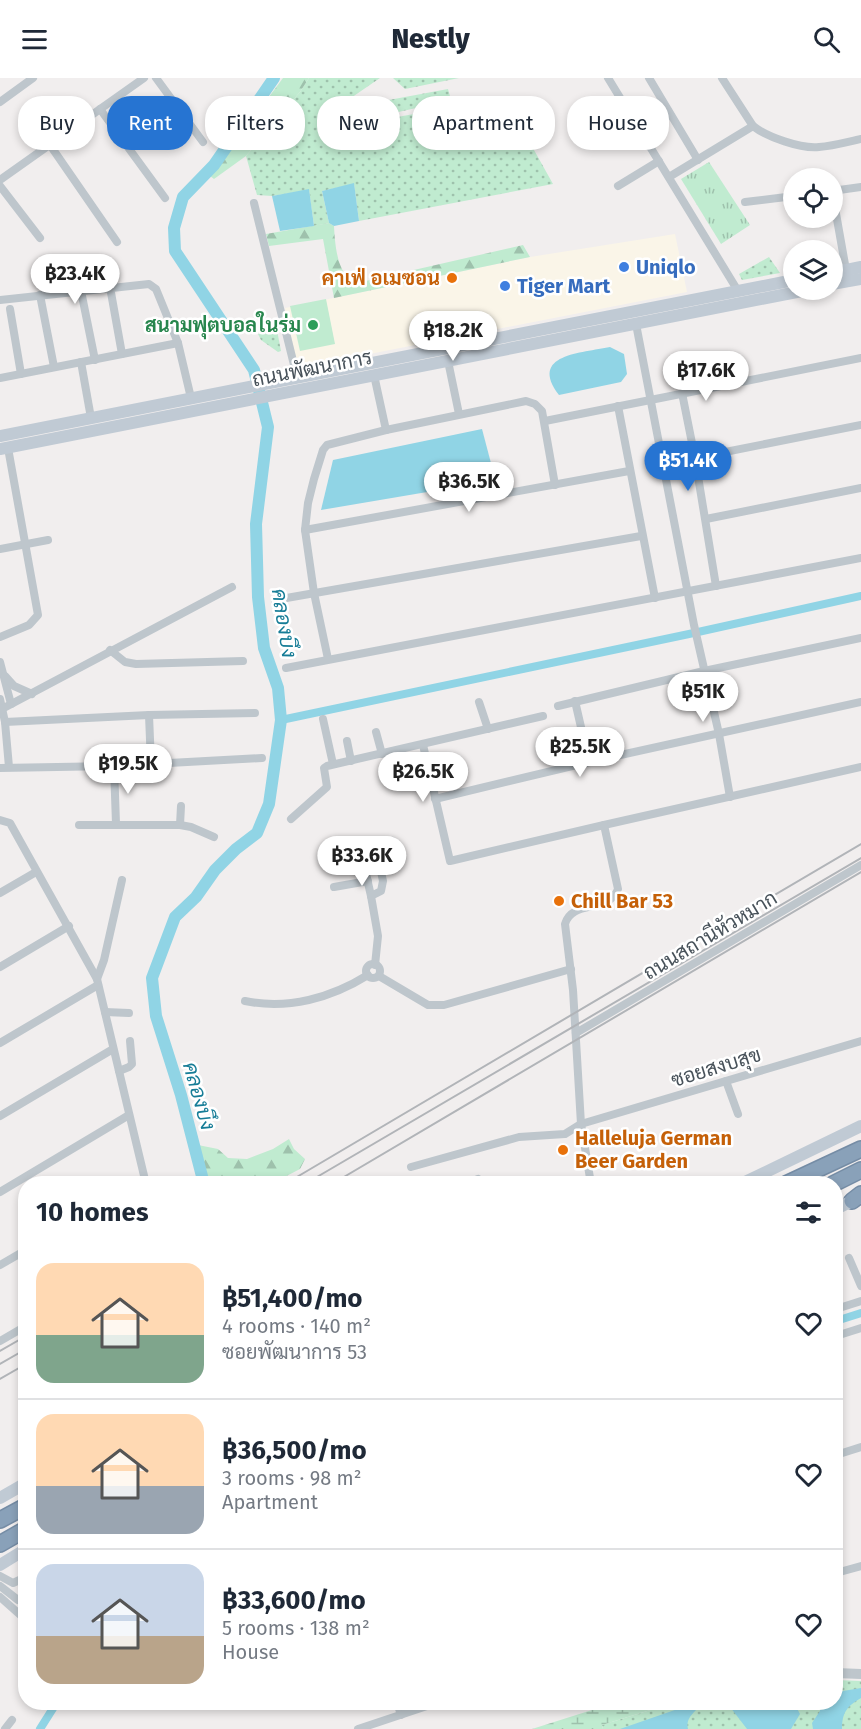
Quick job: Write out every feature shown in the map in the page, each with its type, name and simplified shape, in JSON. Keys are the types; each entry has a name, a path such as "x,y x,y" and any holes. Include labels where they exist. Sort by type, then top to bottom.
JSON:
{"highway":[{"path":"803,1176 861,1149"},
{"path":"843,1179 861,1170"},
{"path":"0,1520 18,1510"},
{"path":"0,1544 18,1534"}],"main road":[{"path":"843,271 861,267"},
{"path":"843,282 861,279"},
{"name":"ถนนพัฒนาการ","path":"4,448 374,375 409,362 448,361 636,324 783,283"},
{"name":"ถนนพัฒนาการ","path":"0,436 297,377 409,362 629,312 783,292"},
{"path":"629,312 636,324"},
{"path":"758,1176 861,1126"},
{"path":"843,1205 858,1197"},
{"path":"0,1498 18,1487"},
{"path":"0,1565 18,1554"}],"street":[{"path":"0,102 33,78"},
{"path":"95,113 144,78"},
{"path":"156,78 203,141"},
{"path":"608,78 739,297"},
{"path":"649,78 698,160"},
{"path":"722,78 753,126 762,134 805,147 818,148 861,139"},
{"path":"100,109 165,198"},
{"path":"669,177 753,126"},
{"path":"0,180 43,150"},
{"path":"53,150 117,242"},
{"path":"618,186 659,161"},
{"path":"0,186 40,238"},
{"path":"846,270 832,191 861,187"},
{"path":"745,202 783,197"},
{"path":"254,203 297,377"},
{"path":"0,300 147,283 153,286 178,343 190,398"},
{"path":"110,287 122,354"},
{"path":"81,291 95,360"},
{"path":"40,296 54,368"},
{"path":"10,309 21,374"},
{"path":"636,324 730,797"},
{"path":"0,378 178,343"},
{"path":"545,421 861,358"},
{"path":"448,361 459,414"},
{"path":"81,362 91,418"},
{"path":"374,375 386,430"},
{"path":"682,393 716,586"},
{"path":"328,659 314,593 305,530 308,503 323,450 332,442 526,401 535,404 542,411 555,485"},
{"path":"618,406 641,536 655,598"},
{"path":"695,458 861,425"},
{"path":"0,637 29,625 38,615 4,448"},
{"path":"305,530 629,471"},
{"path":"706,519 861,488"},
{"path":"275,600 641,536"},
{"path":"0,549 48,540"},
{"path":"286,668 861,558"},
{"path":"1,710 232,587"},
{"path":"558,706 861,638"},
{"path":"110,650 125,662 136,664 243,661"},
{"path":"0,662 11,704"},
{"path":"4,676 14,686 32,694"},
{"path":"0,699 5,722 4,768 114,766 262,758"},
{"path":"576,701 589,762"},
{"path":"479,702 488,729"},
{"path":"435,799 589,762 861,702"},
{"path":"5,722 149,715 255,713"},
{"path":"149,715 152,764"},
{"path":"291,819 324,791 328,785 324,768 333,764 543,716"},
{"path":"323,719 333,764"},
{"path":"376,732 382,754"},
{"path":"347,741 351,760"},
{"path":"423,745 450,861 861,767"},
{"path":"114,766 116,824"},
{"path":"180,825 181,806"},
{"path":"0,820 10,823 98,982 143,1176"},
{"path":"79,825 180,825 214,837"},
{"path":"590,1176 581,1124 571,969 565,924 567,916 572,912 606,903 615,898 618,890 603,825"},
{"path":"371,896 381,891 383,881 376,849 392,841"},
{"path":"361,852 378,936 375,965"},
{"name":"ถนนสถานีหัวหมาก","path":"576,1033 861,865"},
{"path":"0,893 36,872"},
{"path":"0,1043 98,982 122,880"},
{"path":"334,887 368,881"},
{"path":"0,967 69,926"},
{"path":"375,965 380,970 379,976"},
{"path":"368,975 369,967 375,965"},
{"path":"368,975 373,978 379,976 428,1005 435,1006 571,969"},
{"path":"245,1002 261,1005 289,1004 339,991 368,975"},
{"path":"105,1012 129,1013"},
{"path":"118,1071 132,1064 130,1041"},
{"name":"ซอยสงบสุข","path":"411,1167 512,1138 565,1134 581,1124 861,1041"},
{"path":"0,1116 113,1049"},
{"path":"726,1081 738,1114"},
{"path":"27,1176 129,1115"},
{"path":"0,1192 18,1181"},
{"path":"0,1265 18,1255"},
{"path":"849,1258 861,1287"},
{"path":"843,1307 861,1301"},
{"path":"843,1334 861,1328"},
{"path":"0,1341 18,1331"},
{"path":"843,1453 861,1447"},
{"path":"843,1571 861,1566"},
{"path":"0,1576 13,1583 18,1581"},
{"path":"0,1586 18,1600"},
{"path":"0,1597 18,1613"},
{"path":"843,1673 861,1674"},
{"path":"399,1710 401,1715"},
{"path":"358,1729 416,1710"}],"shaded area":[{"path":"675,234 687,292 298,368 285,308 530,257"}],"green space":[{"path":"283,78 309,78 297,96 270,96"},
{"path":"309,78 380,78 354,96 317,96 317,150 400,150 400,116 412,114 412,150 534,150 553,184 359,221 354,184 322,191 329,223 314,226 309,190 272,196 257,195 246,156 251,150 305,150 305,96 297,96"},
{"path":"393,78 459,78 405,89"},
{"path":"448,89 450,96 412,96 412,109 400,112 400,98"},
{"path":"229,150 251,150 214,179 210,176"},
{"path":"709,162 750,225 721,244 681,179"},
{"path":"329,223 334,226 336,251 341,268 350,280 357,283 523,245 530,257 334,298 323,239 269,246 266,234"},
{"path":"769,257 780,273 742,280 739,274"},
{"name":"สนามฟุตบอลในร่ม","path":"326,299 335,344 300,351 290,306"},
{"path":"277,330 281,351 278,352 261,340 258,334"},
{"path":"289,1139 294,1149 305,1159 300,1169 286,1176 204,1176 193,1144 218,1149 228,1158 247,1159 273,1149"},
{"path":"843,1680 861,1681 861,1729 603,1729 602,1725 650,1710 843,1710"},
{"path":"592,1710 650,1710 602,1725 603,1729 532,1729"}],"water":[{"path":"354,183 359,221 334,226 329,223 322,191"},
{"path":"309,189 314,226 280,231 272,196"},
{"path":"610,347 624,354 627,374 621,382 559,395 551,381 550,371 554,363 573,354"},
{"path":"482,429 492,467 439,490 321,510 333,460"},
{"path":"861,1688 861,1698 846,1710 842,1729 813,1729 812,1723 820,1710 843,1710 843,1691"},
{"path":"675,1710 696,1710 689,1719 688,1729 620,1729"},
{"path":"732,1710 798,1710 800,1714 791,1729 747,1729"}],"waterway":[{"name":"คลองบึง","path":"202,1176 181,1095 156,1016 152,978 175,917 196,897 215,870 236,849 257,833 269,804 281,720 278,688 264,648 258,597 256,524 268,427 254,370 175,251 174,228 183,197 214,165 274,78"},
{"path":"281,720 861,596"},
{"path":"843,1319 861,1313"},
{"path":"40,1729 52,1710"}],"railway":[{"path":"299,1176 861,844"},
{"path":"319,1176 861,858"},
{"path":"346,1176 861,872"},
{"path":"0,1351 18,1341"},
{"path":"0,1364 18,1354"},
{"path":"0,1379 18,1369"}],"place":[{"name":"Uniqlo","path":"624,267"},
{"name":"คาเฟ่ อเมซอน","path":"452,278"},
{"name":"Tiger Mart","path":"505,286"},
{"name":"สนามฟุตบอลในร่ม","path":"313,325"},
{"name":"Chill Bar 53","path":"559,901"},
{"name":"Halleluja German Beer Garden","path":"563,1150"}]}
